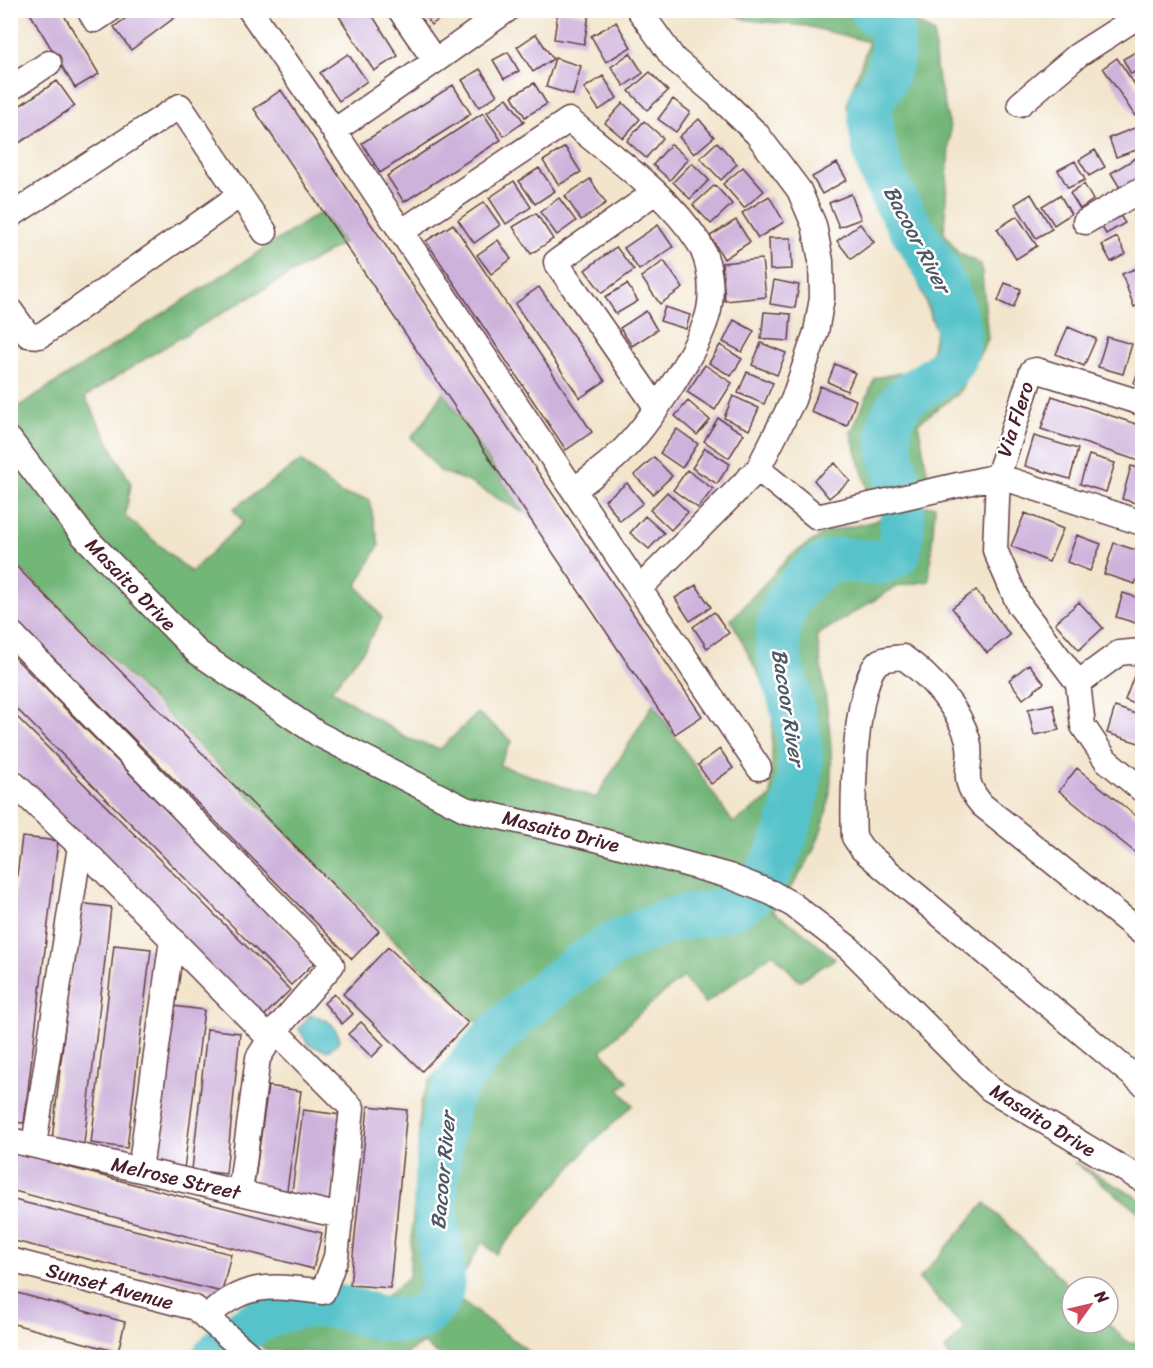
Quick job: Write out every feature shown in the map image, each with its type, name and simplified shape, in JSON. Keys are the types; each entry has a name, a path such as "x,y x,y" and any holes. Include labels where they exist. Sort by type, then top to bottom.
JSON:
{"street":[{"path":"250,10 334,131 759,768"},
{"path":"400,10 435,61"},
{"path":"334,131 507,10"},
{"path":"639,10 674,59 716,94 757,134 800,190 814,225 821,261 822,289 816,332 793,400 758,469 639,589"},
{"path":"1020,104 1078,56 1143,14"},
{"path":"10,89 49,63"},
{"path":"10,216 180,106 265,232"},
{"path":"401,232 569,120 654,193 699,244 711,278 709,310 687,358 657,408 621,453 574,490"},
{"path":"1085,222 1143,189"},
{"path":"654,193 556,262 657,408"},
{"path":"10,310 28,335 40,336 240,195"},
{"name":"Via Flero","path":"998,476 1032,371 1036,370 1143,403"},
{"name":"Masaito Drive","path":"10,440 82,534 197,652 318,734 465,809 592,838 729,876 772,893 794,905 849,948 990,1089 1143,1180"},
{"path":"758,469 817,517 998,476 1143,523"},
{"path":"998,476 995,550 1019,605 1078,683 1083,726 1106,760 1143,790"},
{"path":"10,632 328,957 332,965 328,973 272,1035 258,1058 240,1193"},
{"path":"1078,683 1119,653 1143,651"},
{"path":"1143,933 982,805 972,793 966,771 969,742 957,714 917,667 903,657 881,660 871,670 861,699 854,837 862,849 884,868 1143,1083"},
{"path":"10,780 272,1035 352,1107 336,1257 323,1292 280,1286 261,1287 241,1292 219,1305 211,1322"},
{"path":"34,1145 80,846"},
{"path":"140,1170 172,939"},
{"name":"Melrose Street","path":"10,1140 341,1216"},
{"name":"Sunset Avenue","path":"10,1260 195,1308 253,1358"}],"green space":[{"path":"725,11 897,11 934,33 936,69 950,128 944,233 958,253 981,264 988,339 958,394 918,423 928,476 915,482 890,490 868,491 851,433 875,378 928,367 936,330 908,254 883,218 857,149 847,105 869,42 807,26 748,20"},
{"path":"321,212 343,243 180,338 85,397 131,484 125,516 191,572 243,522 233,509 301,461 341,494 369,499 379,545 357,585 382,618 363,651 331,690 406,738 440,749 478,713 512,741 499,765 596,798 653,704 733,823 771,797 773,703 731,620 790,556 826,532 876,521 882,517 927,506 935,506 929,581 897,586 817,635 831,747 831,780 826,812 816,844 798,877 772,911 802,931 835,959 799,981 773,953 705,1004 683,977 634,1018 601,1051 628,1081 619,1090 633,1105 592,1143 496,1254 482,1242 453,1294 536,1357 441,1357 423,1343 400,1357 266,1350 229,1320 245,1309 282,1294 377,1304 409,1277 421,1103 428,1083 480,1026 11,559 10,412"},
{"path":"443,392 524,513 469,482 440,471 411,437 425,421"},
{"path":"1074,1162 1142,1200 1142,1215 1134,1208"},
{"path":"985,1203 1060,1277 1060,1335 1120,1335 1130,1344 1142,1340 1142,1357 950,1357 945,1350 965,1329 919,1279"},
{"path":"212,1336 238,1358 196,1358"}],"water":[{"path":"310,1015 325,1020 336,1030 340,1040 328,1051 309,1045 299,1029"}],"building":[{"path":"28,10 61,10 99,74 75,88"},
{"path":"137,10 185,10 131,50 114,27"},
{"path":"335,10 369,10 398,56 374,71"},
{"path":"422,10 453,10 431,25"},
{"path":"558,10 589,15 584,44 554,39"},
{"path":"1142,18 1142,43 1130,26"},
{"path":"616,22 631,47 606,62 591,36"},
{"path":"536,34 553,59 533,72 517,47"},
{"path":"1141,49 1142,68 1131,74 1123,59"},
{"path":"508,52 519,71 504,79 493,60"},
{"path":"630,53 643,73 624,86 611,67"},
{"path":"348,54 367,81 339,101 320,73"},
{"path":"555,58 581,66 573,95 546,87"},
{"path":"1117,58 1142,95 1142,111 1135,116 1103,68"},
{"path":"480,69 497,95 479,107 462,80"},
{"path":"650,72 668,91 647,110 629,91"},
{"path":"603,76 617,98 599,110 584,88"},
{"path":"57,81 75,106 10,149 10,112"},
{"path":"534,83 547,104 525,117 512,96"},
{"path":"453,85 471,114 380,173 362,143"},
{"path":"281,90 702,716 675,734 254,109"},
{"path":"507,98 524,122 504,136 487,112"},
{"path":"673,99 690,112 676,132 658,119"},
{"path":"623,103 640,119 623,138 605,123"},
{"path":"483,113 501,140 404,202 387,176"},
{"path":"699,119 714,137 694,154 679,137"},
{"path":"644,121 663,138 646,158 627,141"},
{"path":"1142,125 1142,148 1116,157 1109,138"},
{"path":"717,142 737,164 721,180 700,158"},
{"path":"671,144 688,159 670,180 653,165"},
{"path":"565,147 581,172 559,185 543,161"},
{"path":"1095,150 1105,167 1089,176 1079,160"},
{"path":"1142,154 1142,181 1123,193 1111,173"},
{"path":"1075,161 1085,180 1068,188 1058,170"},
{"path":"692,163 709,180 690,199 673,182"},
{"path":"837,163 847,180 822,194 812,177"},
{"path":"743,167 764,191 744,208 723,184"},
{"path":"539,168 555,191 535,204 519,181"},
{"path":"590,179 606,203 581,220 565,196"},
{"path":"514,181 531,207 506,224 489,198"},
{"path":"1084,184 1093,200 1080,209 1070,193"},
{"path":"715,185 732,204 711,224 693,205"},
{"path":"851,194 861,219 839,227 829,203"},
{"path":"1031,194 1052,229 1036,238 1015,204"},
{"path":"1060,195 1071,214 1054,225 1042,206"},
{"path":"769,196 784,222 758,238 742,213"},
{"path":"559,198 576,221 557,235 540,212"},
{"path":"484,202 500,225 474,243 458,220"},
{"path":"1115,208 1125,223 1106,234 1097,219"},
{"path":"1142,211 1142,232 1134,216"},
{"path":"536,213 553,239 531,254 513,227"},
{"path":"1017,216 1037,246 1016,259 997,229"},
{"path":"736,220 750,242 724,259 710,236"},
{"path":"453,224 592,432 566,450 426,241"},
{"path":"860,224 874,242 851,259 837,241"},
{"path":"658,225 673,247 639,270 624,248"},
{"path":"1117,237 1126,254 1111,262 1102,245"},
{"path":"769,238 791,238 792,269 770,270"},
{"path":"498,240 511,259 491,274 477,255"},
{"path":"616,247 634,270 602,293 585,270"},
{"path":"762,259 766,297 725,301 722,263"},
{"path":"664,261 683,288 660,304 641,277"},
{"path":"1137,268 1142,283 1142,303 1134,307 1122,274"},
{"path":"774,280 799,285 795,308 770,304"},
{"path":"1005,283 1021,289 1013,308 998,301"},
{"path":"627,284 638,301 616,314 605,297"},
{"path":"539,287 605,381 580,398 515,304"},
{"path":"665,307 690,315 686,329 660,321"},
{"path":"646,311 657,330 632,346 620,328"},
{"path":"764,312 791,314 789,341 761,339"},
{"path":"734,320 754,331 742,352 723,342"},
{"path":"1068,327 1096,339 1084,366 1056,354"},
{"path":"1107,337 1132,344 1123,374 1098,367"},
{"path":"761,343 786,353 777,375 752,365"},
{"path":"720,345 742,359 731,376 709,363"},
{"path":"1142,360 1142,386 1134,383"},
{"path":"835,364 855,373 847,391 828,382"},
{"path":"705,365 732,383 715,410 687,392"},
{"path":"747,372 773,383 764,404 738,393"},
{"path":"820,386 856,400 847,426 811,412"},
{"path":"733,396 759,408 749,430 724,418"},
{"path":"1052,396 1142,426 1142,462 1041,429"},
{"path":"688,401 710,420 697,435 675,416"},
{"path":"718,418 744,434 729,458 704,441"},
{"path":"677,429 698,444 682,468 660,453"},
{"path":"1034,436 1078,449 1070,479 1025,466"},
{"path":"705,448 730,464 717,484 692,468"},
{"path":"1089,455 1115,463 1106,492 1080,484"},
{"path":"654,457 672,476 653,494 634,475"},
{"path":"835,463 850,481 829,498 814,480"},
{"path":"1131,466 1142,469 1142,505 1122,499"},
{"path":"687,470 713,489 698,508 673,490"},
{"path":"627,483 643,503 620,521 605,500"},
{"path":"667,492 688,512 671,530 650,510"},
{"path":"1025,513 1063,529 1049,562 1011,546"},
{"path":"645,516 664,533 649,549 630,533"},
{"path":"1077,535 1101,544 1090,571 1067,562"},
{"path":"1114,543 1142,552 1142,563 1135,584 1104,574"},
{"path":"10,560 379,931 352,959 10,614"},
{"path":"696,585 711,607 690,621 675,598"},
{"path":"976,590 1010,635 987,653 952,608"},
{"path":"1123,593 1142,599 1142,625 1116,617"},
{"path":"1079,602 1103,628 1079,650 1055,623"},
{"path":"714,612 729,633 707,648 693,627"},
{"path":"10,653 316,961 291,985 10,702"},
{"path":"1029,664 1044,683 1023,699 1009,680"},
{"path":"1135,673 1142,676 1142,707 1125,700"},
{"path":"1053,704 1059,730 1034,735 1028,709"},
{"path":"1115,707 1142,716 1142,744 1107,733"},
{"path":"10,710 290,990 262,1018 10,765"},
{"path":"720,749 733,768 711,784 698,765"},
{"path":"1077,768 1142,821 1142,858 1059,791"},
{"path":"10,821 15,822 12,848 10,847"},
{"path":"22,837 58,841 24,1123 10,1122 10,930"},
{"path":"79,903 111,907 84,1144 52,1140"},
{"path":"114,945 151,949 127,1148 91,1143"},
{"path":"388,947 468,1023 422,1071 343,994"},
{"path":"334,994 353,1014 342,1024 324,1003"},
{"path":"173,1006 204,1010 184,1169 153,1165"},
{"path":"361,1022 384,1045 372,1057 348,1034"},
{"path":"207,1029 240,1033 226,1174 192,1170"},
{"path":"268,1086 301,1091 286,1197 253,1192"},
{"path":"368,1106 407,1110 390,1288 350,1285"},
{"path":"303,1110 341,1115 330,1204 291,1199"},
{"path":"10,1152 322,1233 313,1269 10,1190"},
{"path":"10,1199 231,1254 222,1292 10,1240"},
{"path":"10,1291 125,1322 118,1352 10,1323"},
{"path":"89,1350 117,1355 117,1358 88,1358"}],"waterway":[{"name":"Bacoor River","path":"214,1358 228,1343 260,1320 296,1307 315,1305 334,1307 403,1321 418,1318 428,1312 439,1298 442,1286 436,1199 443,1130 450,1098 469,1066 510,1022 560,980 586,962 633,935 669,921 719,911 739,904 753,893 775,859 794,808 800,772 799,739 779,656 778,636 781,617 790,598 806,578 820,567 833,561 876,562 887,560 898,553 902,534 902,509 901,492 890,450 889,429 892,418 900,404 911,394 947,369 955,357 958,341 956,319 948,295 886,183 877,159 870,106 889,69 893,40 891,26 872,10"}]}
